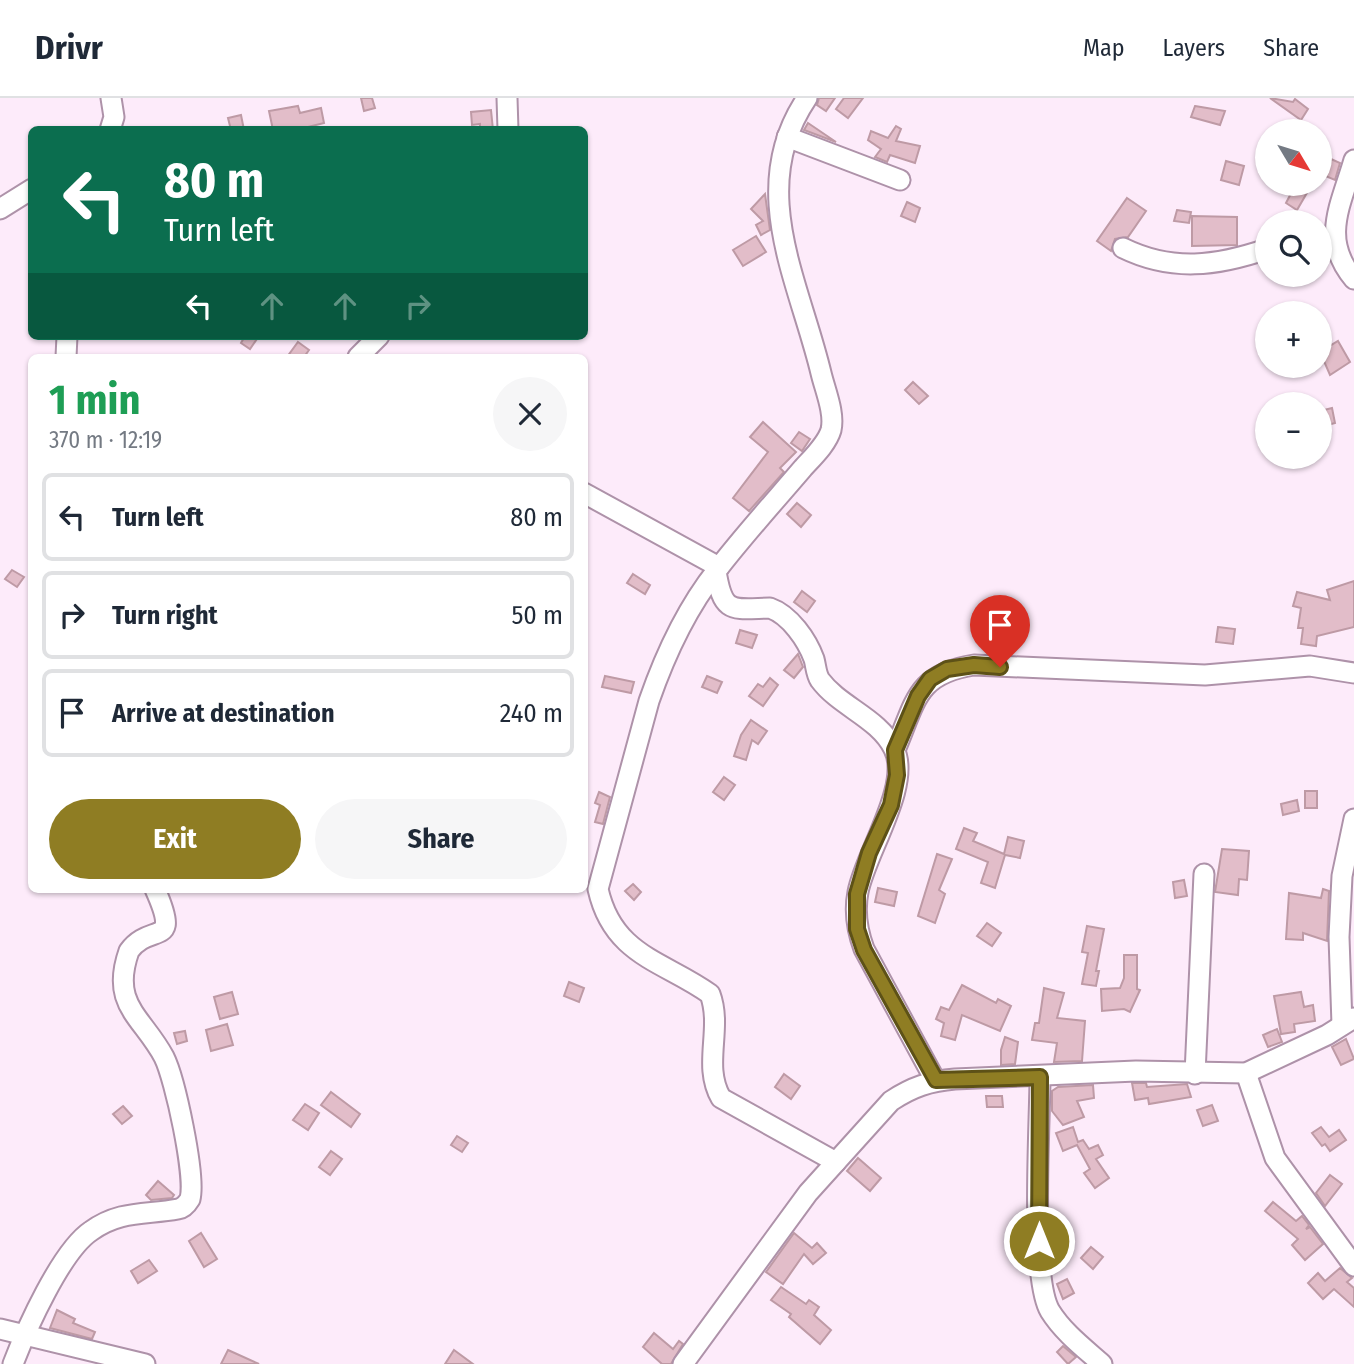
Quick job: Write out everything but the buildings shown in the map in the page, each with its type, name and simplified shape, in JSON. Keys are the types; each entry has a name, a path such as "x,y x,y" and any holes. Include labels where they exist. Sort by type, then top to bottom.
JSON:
{"street":[{"path":"111,98 114,117 111,126"},
{"path":"507,98 508,126"},
{"path":"807,98 787,137 780,161 780,225 792,278 831,413 831,430 718,569 687,615 660,671 598,889 610,918 631,947 663,970 710,994 714,1015 712,1082 721,1098 836,1162"},
{"path":"787,137 900,180"},
{"path":"1332,224 1354,160"},
{"path":"0,209 28,192"},
{"path":"1332,246 1354,279"},
{"path":"1123,248 1151,260 1191,265 1223,263 1255,253"},
{"path":"361,354 375,340"},
{"path":"588,495 718,569"},
{"path":"718,569 718,584 728,605 741,611 770,608 790,622 807,646 820,679 878,729 895,750"},
{"path":"936,1080 864,950 857,929 857,894 862,875 891,805 897,775 895,750 918,696 930,679 947,669 974,665 1205,675 1310,666 1354,673"},
{"path":"683,1364 808,1193 891,1101 912,1088 936,1080 1136,1071 1246,1073 1348,1021 1339,937 1342,876 1354,819"},
{"path":"1195,1074 1204,874"},
{"path":"13,1364 24,1334 60,1269 84,1236 116,1218 147,1210 179,1209 190,1199 190,1169 170,1071 155,1043 130,1011 123,990 129,951 133,946 164,931 164,909 157,893"},
{"path":"1246,1073 1275,1158 1354,1266"},
{"path":"1040,1077 1039,1241 1044,1295 1057,1322 1102,1364"},
{"path":"0,1329 145,1364"}],"route":[{"path":"1000,667 974,665 947,669 930,679 918,696 895,750 898,761 897,775 891,805 869,853 857,894 857,929 864,950 936,1080 1040,1077 1039,1241"}]}
